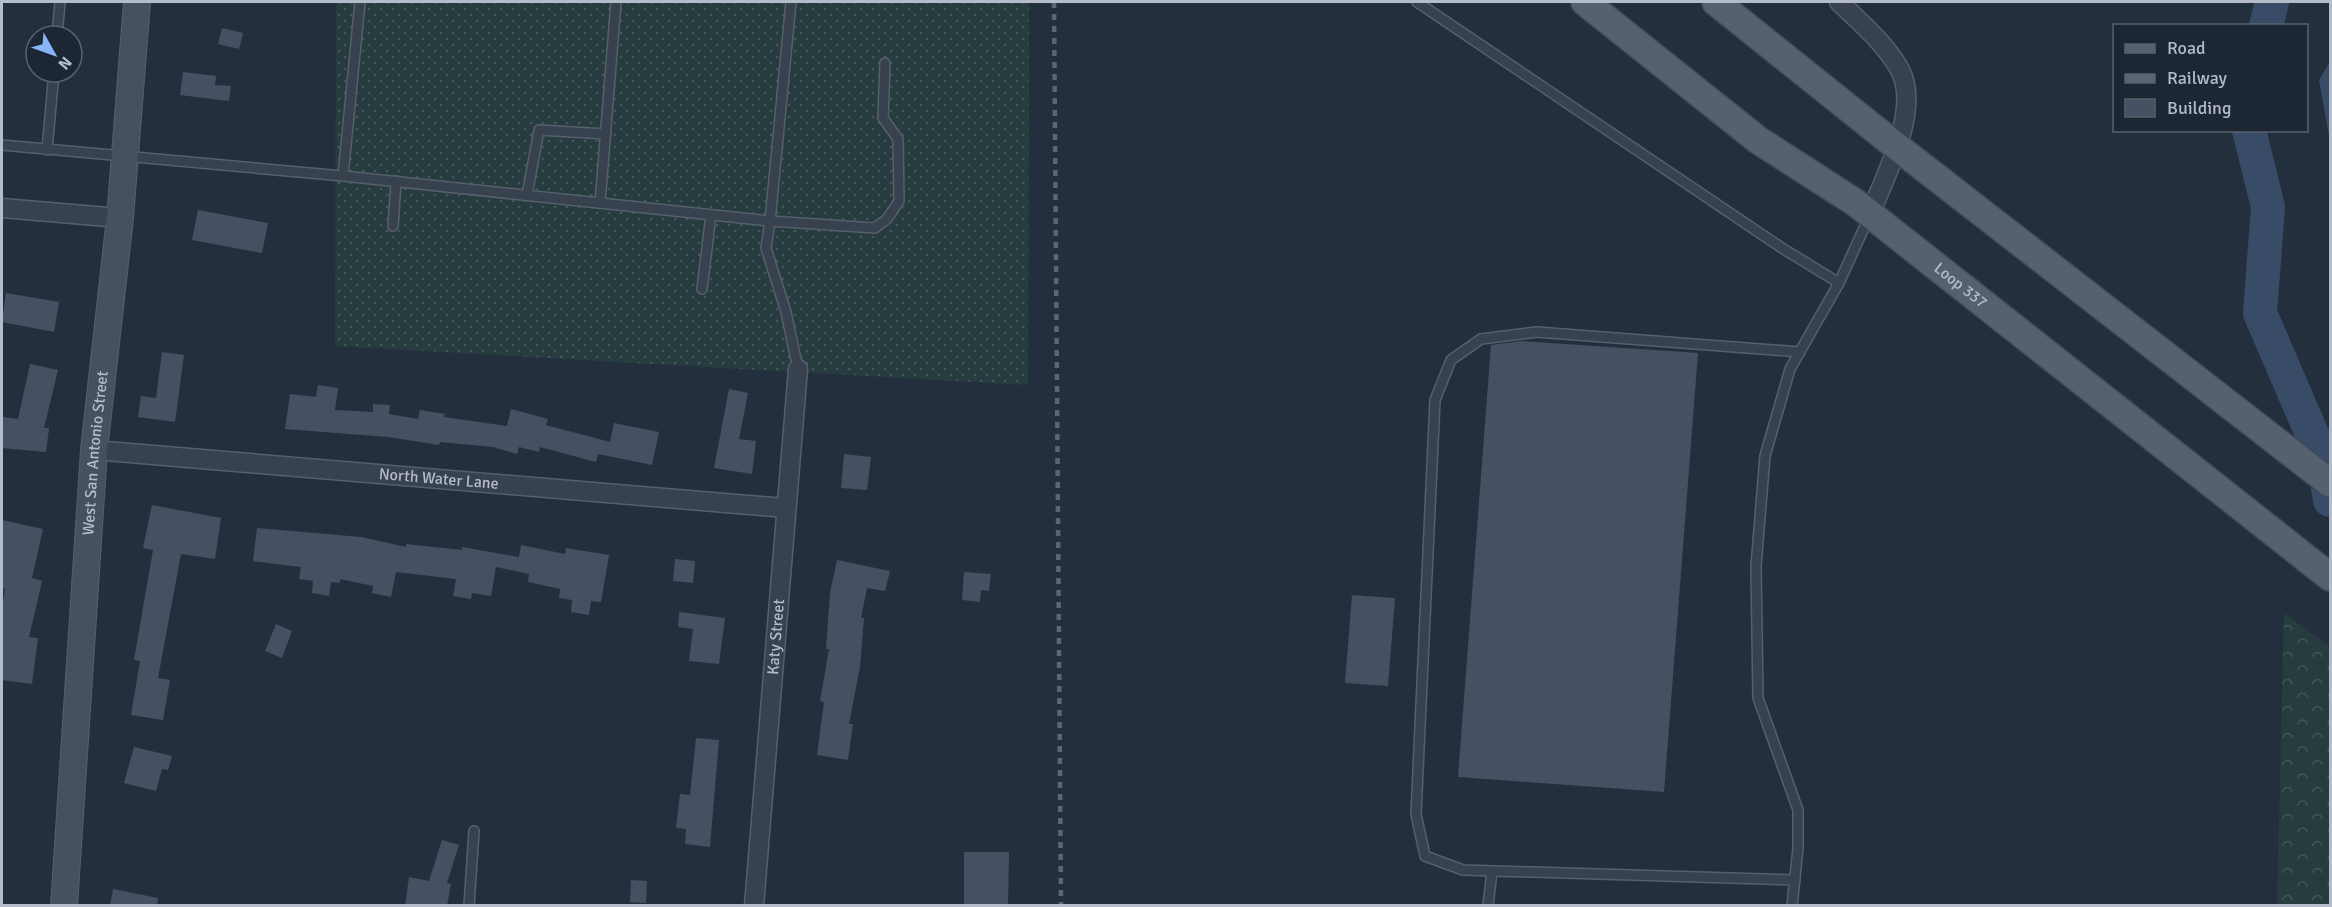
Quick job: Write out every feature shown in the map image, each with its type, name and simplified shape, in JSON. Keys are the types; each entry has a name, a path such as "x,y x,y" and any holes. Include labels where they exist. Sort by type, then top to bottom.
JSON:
{"main road":[{"name":"Loop 337","path":"1585,2 1758,140 1870,214 2331,577"},
{"path":"1600,2 1651,55"},
{"path":"1716,2 1896,146 2331,483"}],"street":[{"name":"West San Antonio Street","path":"63,906 94,450 120,218 137,2"},
{"path":"1839,2 1876,39 1901,71 1908,105 1896,146 1870,214"},
{"path":"2,208 120,218"},
{"name":"Katy Street","path":"754,906 798,369"},
{"name":"North Water Lane","path":"94,450 785,508"}],"lane":[{"path":"58,24 60,2"},
{"path":"343,176 360,2"},
{"path":"600,203 616,2"},
{"path":"791,2 766,248 786,312 798,369"},
{"path":"1417,2 1782,248 1839,283"},
{"path":"2,145 124,158 396,181 770,221 875,228 887,219 899,201 898,139 883,118 885,63"},
{"path":"47,150 53,84"},
{"path":"527,195 539,130 606,134"},
{"path":"393,226 396,181"},
{"path":"1792,906 1798,810 1758,698 1756,566 1765,456 1790,369 1839,283 1870,214"},
{"path":"702,289 711,215"},
{"path":"1795,880 1463,870 1425,856 1416,814 1435,400 1451,360 1481,339 1537,332 1800,352"},
{"path":"469,906 474,831"},
{"path":"1488,906 1492,871"}],"green space":[{"path":"336,2 1029,2 1028,385 335,346"},
{"path":"2284,613 2330,647 2330,905 2277,905"}],"water":[{"path":"2330,62 2330,141 2319,80"}],"building":[{"path":"222,28 243,33 239,49 218,44"},
{"path":"183,72 216,76 215,85 231,86 229,101 180,95"},
{"path":"198,210 268,223 262,253 192,240"},
{"path":"6,293 59,302 54,332 2,322"},
{"path":"1522,341 1698,353 1664,792 1458,777 1491,345"},
{"path":"162,352 184,355 175,422 138,417 141,396 156,398"},
{"path":"30,364 58,370 44,428 49,428 46,452 2,448 3,417 18,419"},
{"path":"318,385 338,388 335,410 373,412 373,404 390,405 389,414 418,419 420,410 445,414 444,417 507,426 511,409 548,419 546,425 610,442 614,423 659,432 652,465 598,454 596,462 540,447 539,452 519,447 517,454 493,447 440,442 439,445 388,437 285,429 290,394 316,397"},
{"path":"729,389 748,393 739,439 756,441 752,474 714,468"},
{"path":"844,454 871,457 867,490 841,488"},
{"path":"152,505 221,518 215,559 181,554 158,678 170,680 163,720 131,715 140,661 134,660 153,550 143,548"},
{"path":"2,520 43,529 32,578 42,581 29,637 38,638 32,684 2,680 2,606 5,589 2,588"},
{"path":"257,528 361,537 406,547 406,544 462,550 462,547 519,557 521,545 565,554 566,548 609,555 601,602 591,601 589,615 571,612 572,600 559,598 560,589 528,582 529,574 496,567 491,596 472,593 471,599 453,596 456,579 396,572 391,597 372,593 373,586 340,579 340,583 331,582 329,596 312,593 313,581 299,579 301,567 253,561"},
{"path":"675,559 695,561 693,583 673,581"},
{"path":"837,560 890,571 885,591 867,588 861,618 864,618 860,667 849,724 853,724 848,760 817,755 824,702 820,701 829,649 826,649 830,593"},
{"path":"964,572 991,574 989,591 981,590 980,602 962,600"},
{"path":"1352,595 1395,598 1388,686 1345,683"},
{"path":"679,612 725,618 719,664 689,661 693,629 678,627"},
{"path":"276,624 292,631 282,658 265,651"},
{"path":"696,738 719,740 710,847 685,844 686,829 676,828 680,794 690,795"},
{"path":"134,747 172,756 168,770 162,769 156,791 124,783"},
{"path":"442,840 459,845 447,883 451,884 447,906 405,906 409,877 429,881"},
{"path":"964,852 1009,852 1008,906 964,906"},
{"path":"631,880 647,881 646,903 630,902"},
{"path":"113,889 158,898 157,906 110,906"}],"waterway":[{"path":"2266,24 2272,2"},
{"path":"2249,132 2268,207 2260,313 2324,462 2330,500"}],"railway":[{"path":"1054,2 1061,906"}]}
